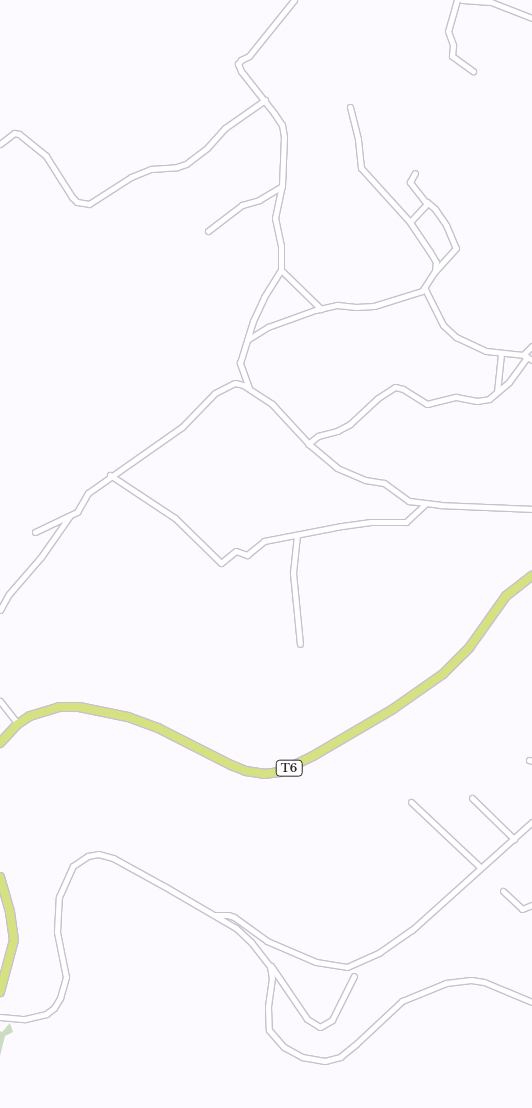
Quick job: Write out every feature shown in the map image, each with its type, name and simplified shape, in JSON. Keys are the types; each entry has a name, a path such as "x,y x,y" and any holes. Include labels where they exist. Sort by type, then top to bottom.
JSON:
{"highway":[{"name":"T6","path":"0,743 18,724 30,716 59,707 98,710 128,717 158,728 231,766 264,774 280,772 313,756 378,718 443,674 469,648 506,596 532,576"},
{"path":"0,877 10,912 14,940 0,992"}],"street":[{"path":"249,388 239,366 246,340 264,297 281,270 281,246 275,218 282,186 283,131 265,100 241,71 238,64 249,56 294,0"},
{"path":"457,0 448,31 453,45 452,56 473,71"},
{"path":"462,0 491,1 532,18"},
{"path":"0,144 14,133 19,134 46,156 77,202 89,204 131,177 152,168 177,167 186,164 207,148 225,128 265,100"},
{"path":"350,107 358,139 361,168 410,222 433,257 436,271"},
{"path":"246,340 268,327 321,309 337,305 374,306 425,289 446,257 455,252 456,248 446,225 435,209 410,182 416,173"},
{"path":"208,231 238,208 259,200 282,186"},
{"path":"410,222 427,202"},
{"path":"281,270 321,309"},
{"path":"425,289 443,325 451,334 481,349 527,357"},
{"path":"308,444 318,436 338,431 350,424 378,398 395,387 403,389 427,404 456,397 484,401 509,382 527,357 532,346"},
{"path":"497,393 501,353"},
{"path":"0,610 69,517 81,507 88,493 110,475 182,427 215,393 229,384 238,383 249,388 272,404 308,444 345,472 365,480 384,483 409,501 425,504 532,509"},
{"path":"110,475 175,518 220,563 238,550 247,556 264,541 297,536 327,528 371,522 406,522 425,504"},
{"path":"35,532 69,517"},
{"path":"297,536 293,573 300,644"},
{"path":"0,700 18,724"},
{"path":"472,798 514,839"},
{"path":"411,802 481,868"},
{"path":"214,915 234,917 267,941 316,962 347,967 380,952 412,930 532,822"},
{"path":"0,1018 25,1019 46,1014 54,1008 60,998 66,977 57,932 60,897 73,866 88,856 98,854 113,858 236,928 270,966 307,1019 320,1027 332,1020 354,976"},
{"path":"503,891 522,908 532,905"},
{"path":"270,966 272,978 268,1021 272,1036 292,1052 318,1060 340,1057 402,1001 446,983 471,980 484,982 532,1002"}],"green space":[{"path":"10,1023 13,1032 5,1036 0,1056 0,1031 2,1032"}]}
